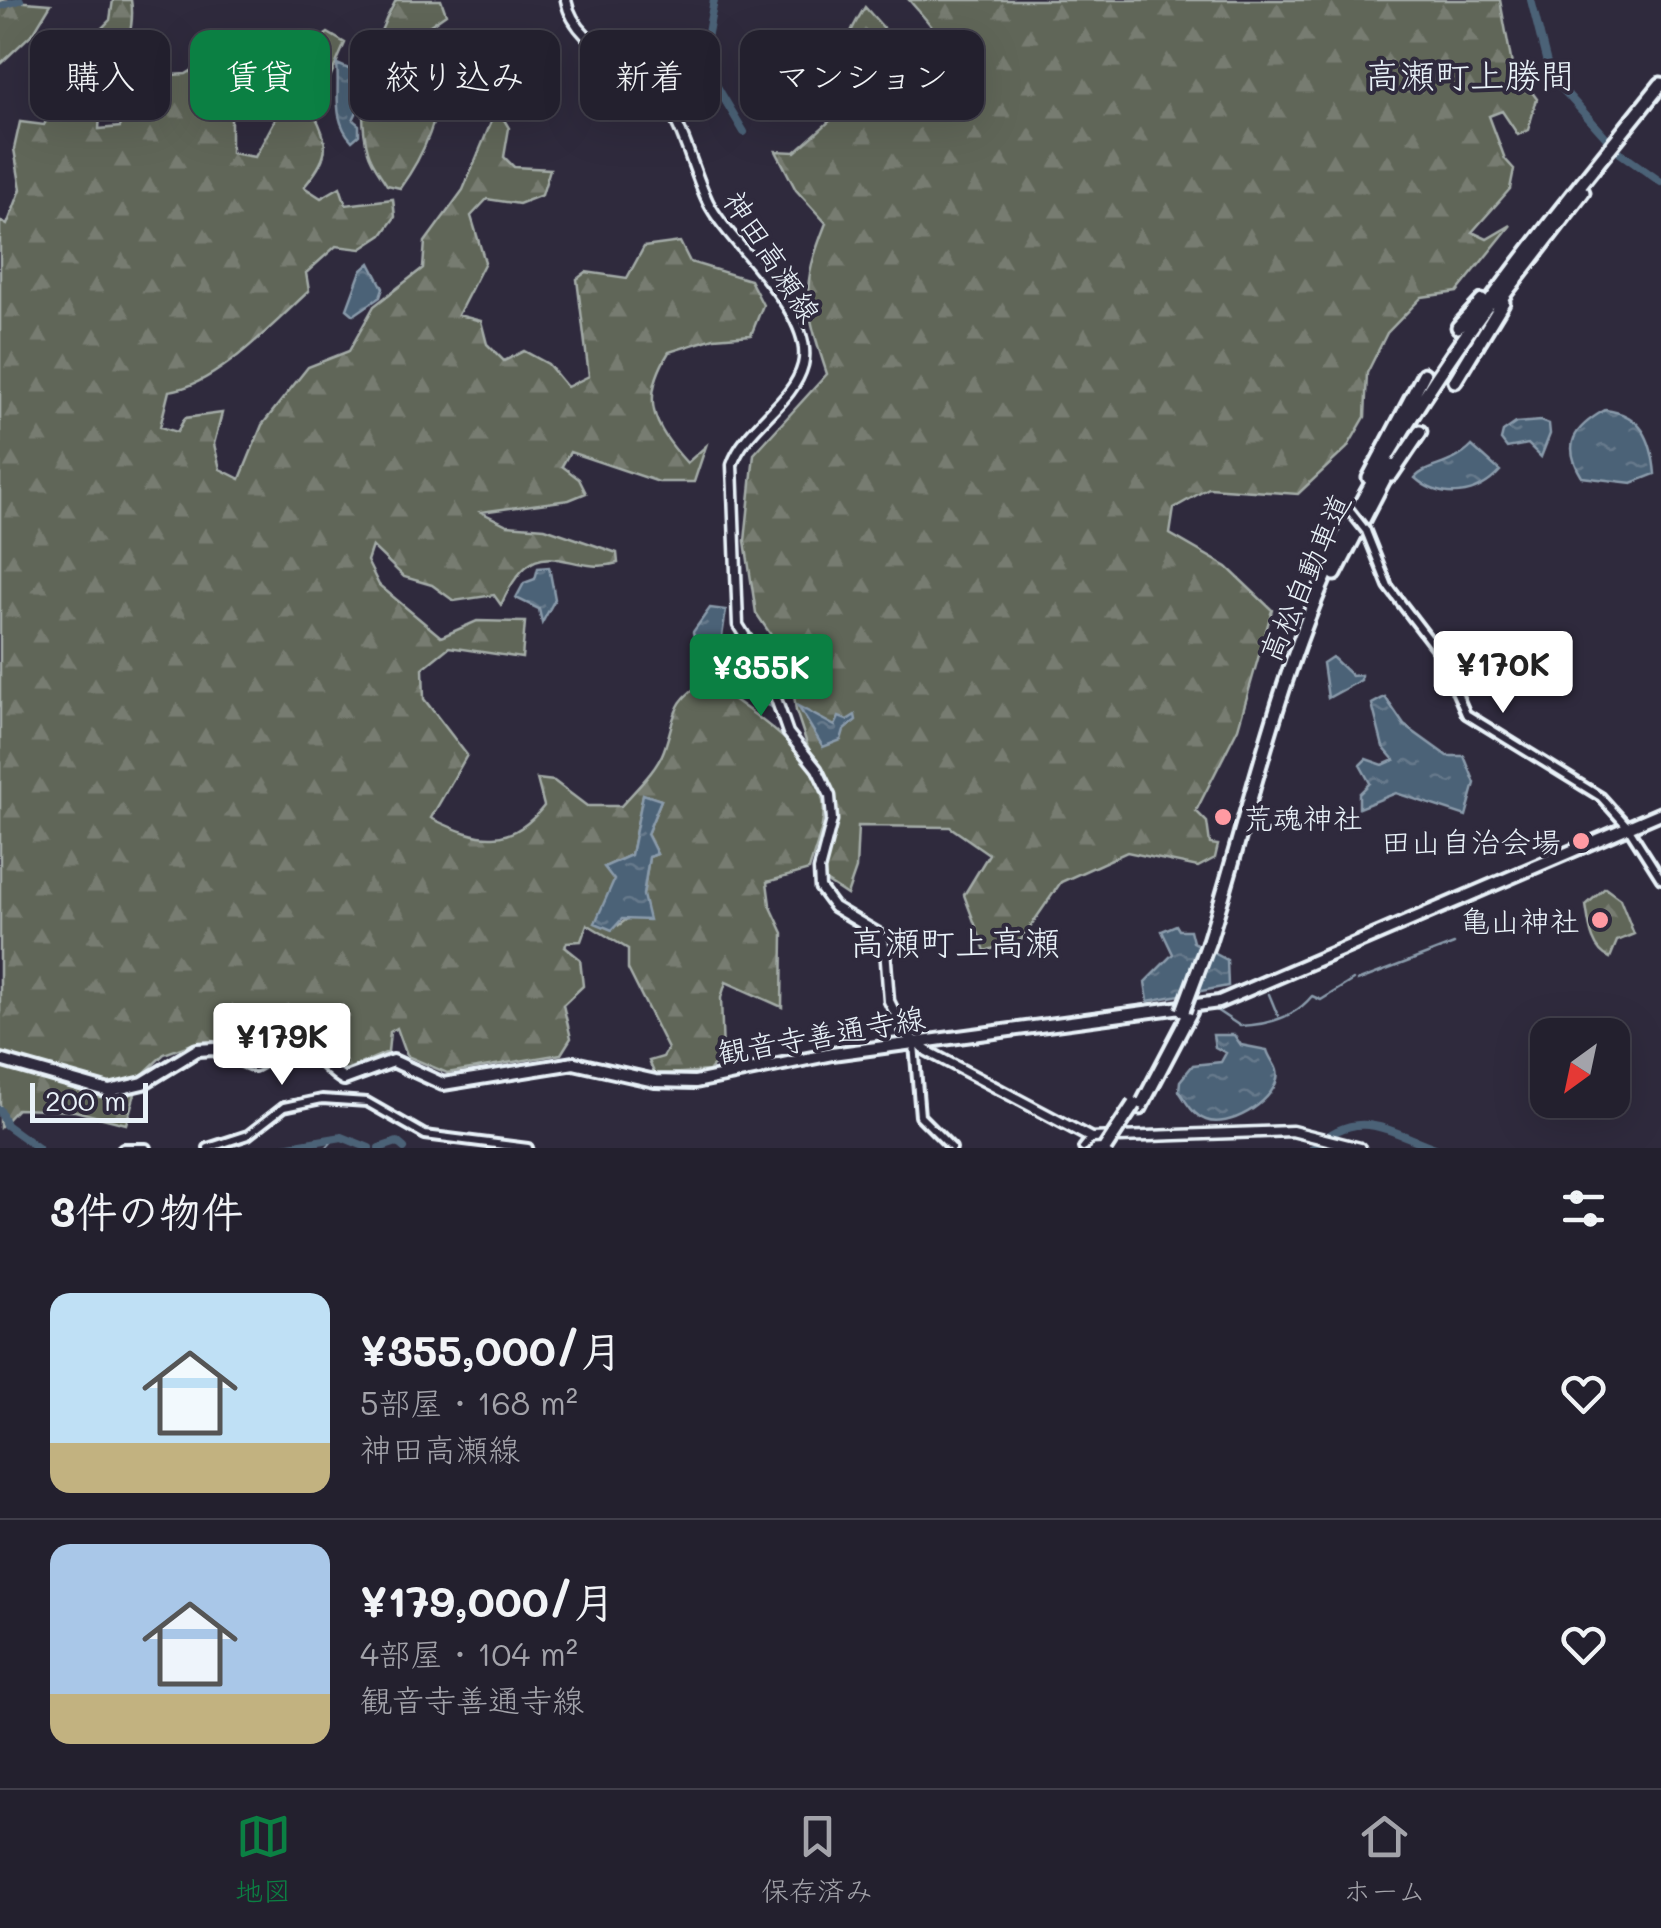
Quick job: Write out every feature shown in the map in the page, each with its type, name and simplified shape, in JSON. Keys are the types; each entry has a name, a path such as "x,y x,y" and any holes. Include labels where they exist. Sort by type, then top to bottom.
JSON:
{"highway":[{"name":"高松自動車道","path":"1212,942 1272,720 1332,564 1438,372 1512,269 1658,93"},
{"name":"高松自動車道","path":"1113,1148 1187,1011 1295,675 1326,594 1445,376 1605,157"},
{"path":"1455,381 1541,244"},
{"path":"1458,327 1512,269"},
{"path":"1332,564 1376,460 1424,374"},
{"path":"1371,506 1420,432"},
{"name":"高松自動車道","path":"1105,1148 1137,1106"}],"main road":[{"name":"神田高瀬線","path":"566,0 576,26 666,104 708,202 766,278 802,338 803,364 795,382 743,444 732,464 734,608 742,633 769,678 788,734 828,788 832,820 819,870 820,888 834,907 872,927 882,939 889,1001 914,1043"},
{"name":"観音寺善通寺線","path":"0,1060 109,1091 143,1082 197,1050 214,1049 254,1065 293,1046 313,1051 331,1072 344,1079 393,1060 443,1084 574,1063 666,1082 695,1082 784,1062 1219,1002 1661,812"},
{"path":"914,1043 1091,1138 1275,1130 1321,1136 1336,1144 1360,1148"}],"street":[{"path":"1346,507 1366,531 1388,586 1447,665 1466,714 1601,797 1628,827 1661,879"},
{"path":"914,1043 920,1116 952,1148"},
{"path":"208,1148 248,1135 284,1106 322,1099 367,1102 425,1135 528,1148"},
{"path":"1083,1148 1091,1138"},
{"path":"123,1148 146,1148"}],"green space":[{"path":"0,0 51,4 35,30 30,30 30,36 0,64"},
{"path":"113,0 131,0 130,30 100,30 110,20"},
{"path":"396,0 441,0 446,14 426,30 382,30"},
{"path":"909,0 1500,0 1512,65 1537,99 1528,130 1518,135 1502,111 1489,116 1505,159 1514,169 1510,189 1472,232 1487,239 1511,225 1457,292 1422,297 1387,333 1367,373 1365,417 1347,448 1298,494 1209,488 1174,508 1170,534 1227,567 1272,610 1238,728 1196,811 1207,822 1210,844 1218,845 1215,858 1198,867 1127,852 1061,882 1021,940 985,951 964,895 989,854 950,827 858,826 856,869 847,895 821,878 834,820 830,790 813,759 797,742 808,747 796,711 790,663 756,613 745,541 754,454 827,374 808,299 812,266 826,223 796,190 776,151 795,152 831,120 984,120 984,30 934,30"},
{"path":"865,7 886,30 852,30"},
{"path":"330,34 345,43 330,77"},
{"path":"190,72 190,120 231,120 231,153 255,157 275,120 317,120 324,152 304,187 321,198 340,187 346,205 393,199 395,217 382,235 361,249 336,246 306,273 309,291 262,335 206,378 169,391 160,427 177,432 185,418 222,413 214,444 220,469 240,479 262,425 308,367 349,351 374,306 423,268 425,242 463,190 492,120 504,120 509,128 504,157 514,167 550,169 542,195 519,204 487,199 471,216 485,262 458,315 481,321 487,344 504,361 524,351 548,364 567,387 589,376 577,279 586,272 627,278 644,247 680,242 690,262 750,280 763,305 751,335 714,338 669,352 655,384 658,423 675,449 687,463 706,446 694,482 659,482 570,452 562,466 579,479 586,493 569,500 481,512 507,525 545,528 617,553 618,563 600,566 541,559 515,580 501,605 494,595 454,601 432,585 404,577 372,546 367,561 379,585 441,637 477,621 525,622 522,658 449,647 423,668 424,699 467,755 431,818 435,820 480,836 506,835 531,820 544,806 537,779 554,781 587,806 621,806 661,757 681,702 707,680 776,732 806,763 817,781 824,809 809,870 767,882 770,905 783,933 782,1007 726,982 721,998 723,1054 709,1071 655,1075 649,1061 663,1057 668,1049 628,969 628,949 587,924 581,941 567,942 565,947 580,959 583,986 563,1005 571,1038 561,1054 447,1073 407,1056 397,1028 390,1032 388,1052 346,1070 300,1042 271,1039 244,1052 192,1044 164,1054 140,1077 126,1124 75,1111 17,1109 0,1127 0,221 7,225 21,189 14,149 20,122 44,125 47,120 100,120 99,129 120,127 123,120 170,120 170,75","holes":["643,795 661,800 647,834 657,854 649,857 643,895 630,917 619,925 615,879 605,867 631,855"]},
{"path":"363,120 434,120 417,161 400,188 387,185 371,160"},
{"path":"1605,888 1620,899 1634,934 1617,941 1610,958 1595,943 1586,905"}],"water":[{"path":"337,64 350,70 350,120 359,125 359,135 352,141 339,114"},
{"path":"370,263 383,288 380,297 354,315 347,309 361,271"},
{"path":"1605,410 1628,417 1643,431 1655,474 1632,483 1582,477 1573,456 1574,438 1585,424"},
{"path":"1516,423 1549,424 1550,434 1541,457 1528,444 1507,448 1501,440 1503,432"},
{"path":"1472,446 1500,471 1481,486 1448,493 1415,478 1465,453"},
{"path":"549,567 555,599 542,623 539,609 516,598 524,583 535,579 538,568"},
{"path":"710,608 726,610 721,643 732,655 746,656 757,667 772,707 753,698 699,657 693,632"},
{"path":"1332,657 1352,676 1361,675 1361,680 1328,698 1323,663"},
{"path":"1385,697 1404,725 1447,756 1464,756 1475,783 1466,816 1396,793 1359,808 1359,794 1370,783 1360,765 1366,759 1383,765 1394,760 1383,747 1372,704"},
{"path":"798,706 835,726 839,717 847,720 855,715 856,720 844,730 841,740 823,747"},
{"path":"643,794 661,800 647,834 657,854 649,857 643,895 649,920 622,919 612,930 595,923 614,880 604,867 631,855"},
{"path":"1176,925 1179,930 1190,930 1193,942 1227,960 1228,986 1148,1001 1145,982 1173,954 1162,931"},
{"path":"1213,1035 1234,1035 1241,1045 1267,1050 1278,1075 1267,1097 1258,1105 1237,1117 1215,1122 1197,1115 1179,1091 1180,1081 1193,1065 1221,1062 1226,1053 1215,1047"}],"waterway":[{"path":"0,6 20,0"},
{"path":"714,0 704,55 706,68 744,132"},
{"path":"1531,0 1550,75 1620,153 1661,182"},
{"path":"1357,981 1454,944"},
{"path":"1213,1008 1240,1026 1260,1024 1280,1019 1312,996 1321,1000 1353,980"},
{"path":"1269,994 1278,1016"},
{"path":"0,1110 6,1125 38,1148"},
{"path":"1313,1148 1329,1135 1357,1125 1386,1129 1435,1148"},
{"path":"278,1148 342,1137 369,1148"},
{"path":"326,1148 335,1138"},
{"path":"379,1148 397,1142 404,1148"}],"place":[{"name":"荒魂神社","path":"1223,817"},
{"name":"田山自治会場","path":"1581,841"},
{"name":"亀山神社","path":"1600,920"}],"district":[{"name":"高瀬町上勝間","path":"1470,74"},
{"name":"高瀬町上高瀬","path":"955,941"}]}
